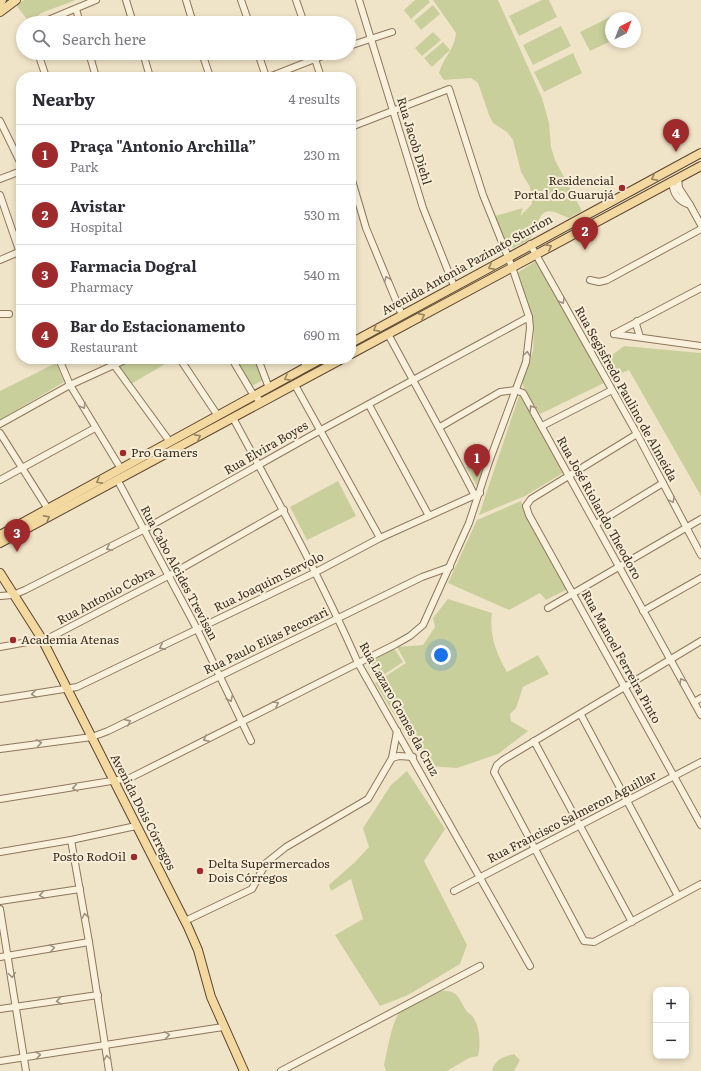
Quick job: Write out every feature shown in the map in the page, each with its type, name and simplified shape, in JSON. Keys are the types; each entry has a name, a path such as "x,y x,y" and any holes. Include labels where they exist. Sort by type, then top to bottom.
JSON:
{"main road":[{"path":"0,12 16,0"},
{"path":"698,155 696,162 699,166"},
{"name":"Avenida Antonia Pazinato Sturion","path":"356,338 698,155"},
{"name":"Avenida Antonia Pazinato Sturion","path":"356,351 699,166"},
{"path":"671,169 668,176 675,179"},
{"path":"0,535 312,364"},
{"path":"0,543 118,481 333,364"},
{"path":"294,385 307,374 306,367"},
{"path":"121,469 132,473"},
{"path":"118,481 121,469"},
{"name":"Avenida Dois Córregos","path":"0,573 13,596 42,640 185,921 198,950 211,997 223,1027 244,1071"}],"street":[{"path":"58,16 96,0"},
{"path":"126,0 131,16"},
{"path":"186,0 191,16"},
{"path":"241,0 247,16"},
{"path":"296,0 302,16"},
{"name":"Rua Jacob Diehl","path":"359,0 423,208 454,286"},
{"path":"76,9 78,16"},
{"path":"356,44 392,32"},
{"path":"40,60 44,72"},
{"path":"91,60 95,72"},
{"path":"145,60 149,72"},
{"path":"204,60 208,72"},
{"path":"260,60 264,72"},
{"path":"280,72 305,60"},
{"path":"315,60 319,72"},
{"path":"0,799 114,782 130,778 410,636 423,625 450,567 526,362 530,328 529,317 512,267 483,195 449,89 356,125"},
{"path":"0,121 16,154"},
{"path":"0,179 16,173"},
{"path":"675,179 674,191 679,200 690,205 701,225"},
{"path":"356,194 366,228 402,315"},
{"path":"0,195 16,241"},
{"path":"590,280 599,282 607,280 701,229"},
{"name":"Rua Segisfredo Paulino de Almeida","path":"530,244 637,434 701,555"},
{"path":"0,260 16,254"},
{"path":"699,345 614,334 701,288"},
{"path":"0,314 9,314"},
{"name":"Rua Elvira Boyes","path":"13,596 143,530 259,466 320,430 529,317"},
{"path":"637,321 636,324 640,337"},
{"path":"388,334 477,495"},
{"path":"61,364 70,385 121,469"},
{"path":"183,364 218,416"},
{"path":"235,364 254,396 262,402"},
{"path":"260,364 269,388"},
{"path":"0,424 70,385 114,365 170,442"},
{"path":"294,385 380,538"},
{"path":"440,428 500,392 516,390"},
{"name":"Rua José Riolando Theodoro","path":"516,390 523,393 542,426 701,715"},
{"path":"542,426 612,390"},
{"path":"368,405 429,516"},
{"name":"Rua Lazaro Gomes da Cruz","path":"233,418 284,510 316,572 358,663 413,757 530,966"},
{"path":"0,480 95,428"},
{"path":"0,433 48,509"},
{"path":"569,477 637,434"},
{"name":"Rua Manoel Ferreira Pinto","path":"569,477 531,499 526,506 529,515 574,594 624,689 701,825"},
{"name":"Rua Cabo Alcides Trevisan","path":"118,481 197,629 251,741"},
{"path":"596,524 663,483"},
{"name":"Rua Joaquim Servolo","path":"0,699 68,690 113,671 316,572 380,538 477,495"},
{"name":"Rua Antonio Cobra","path":"0,647 49,638 168,576 284,510"},
{"path":"548,608 701,519"},
{"name":"Rua Paulo Elias Pecorari","path":"0,749 92,737 108,731 338,617 422,577 450,567"},
{"path":"643,611 701,578"},
{"path":"0,596 13,596"},
{"path":"701,641 581,715 503,760 497,765 494,772 584,941 594,942 701,884"},
{"path":"694,702 701,698"},
{"path":"581,715 678,896"},
{"path":"185,921 252,889 266,863 286,847 368,799 392,758 397,731"},
{"path":"534,741 632,922"},
{"path":"392,758 399,756 413,757"},
{"name":"Rua Francisco Salmeron Aguillar","path":"454,891 675,777 701,762"},
{"path":"0,852 71,840 136,826"},
{"path":"71,840 98,995 109,1071"},
{"path":"0,901 80,889"},
{"path":"0,909 9,956 26,1071"},
{"path":"0,957 89,942"},
{"path":"281,1071 480,966"},
{"path":"0,1009 98,995"},
{"path":"0,1061 223,1027"}],"green space":[{"path":"24,0 76,0 41,13 38,16 25,16 16,5"},
{"path":"415,0 428,0 430,2 411,19 404,10"},
{"path":"433,0 498,0 542,98 549,123 551,147 555,160 582,211 569,218 552,211 544,213 537,224 535,233 527,240 513,248 510,245 506,246 495,216 523,208 520,216 532,204 530,187 521,172 513,140 507,132 493,123 478,83 471,78 444,80 439,73 443,62 451,49 456,33"},
{"path":"542,0 549,0 557,17 519,36 509,16"},
{"path":"433,5 440,14 421,30 414,21"},
{"path":"605,20 605,44 590,51 580,32"},
{"path":"561,26 571,46 533,65 523,45"},
{"path":"433,32 441,40 422,56 415,48"},
{"path":"443,42 450,50 432,67 424,58"},
{"path":"573,53 582,73 544,92 534,72"},
{"path":"536,261 604,383 540,414 524,389 522,381 533,351 534,331 517,273"},
{"path":"624,346 701,353 701,496 629,370 610,378 604,361"},
{"path":"54,364 56,364 64,382 0,420 0,391"},
{"path":"120,364 165,364 131,384 118,365"},
{"path":"237,364 257,364 263,380 252,386"},
{"path":"519,396 522,397 563,473 525,496 479,515"},
{"path":"487,456 478,488 466,467"},
{"path":"338,481 356,516 307,540 290,507"},
{"path":"521,501 528,519 568,589 546,600 540,593 509,610 448,583 477,520"},
{"path":"448,599 492,613 491,621 494,644 507,672 538,655 549,674 523,687 516,708 510,714 511,721 528,731 498,754 457,768 426,766 375,683 406,663 397,647 423,645 435,627 433,618"},
{"path":"394,648 403,662 376,680 367,664"},
{"path":"407,771 445,829 424,861 467,945 460,964 408,995 380,1006 335,935 363,919 351,879 331,891 329,885 355,862 369,847 363,828 391,785"},
{"path":"441,991 455,993 473,1017 479,1036 478,1056 469,1058 447,1071 386,1071 384,1065 398,1014 405,1006 420,998"},
{"path":"514,1054 520,1060 514,1071 492,1071 497,1061"}],"place":[{"name":"Bar do Estacionamento","path":"676,152"},
{"name":"Residencial Portal do Guarujá","path":"622,188"},
{"name":"Avistar","path":"585,250"},
{"name":"Pro Gamers","path":"123,453"},
{"name":"Praça \"Antonio Archilla”","path":"477,477"},
{"name":"Farmacia Dogral","path":"17,552"},
{"name":"Academia Atenas","path":"13,640"},
{"name":"Posto RodOil","path":"134,857"},
{"name":"Delta Supermercados Dois Córregos","path":"200,871"}]}
